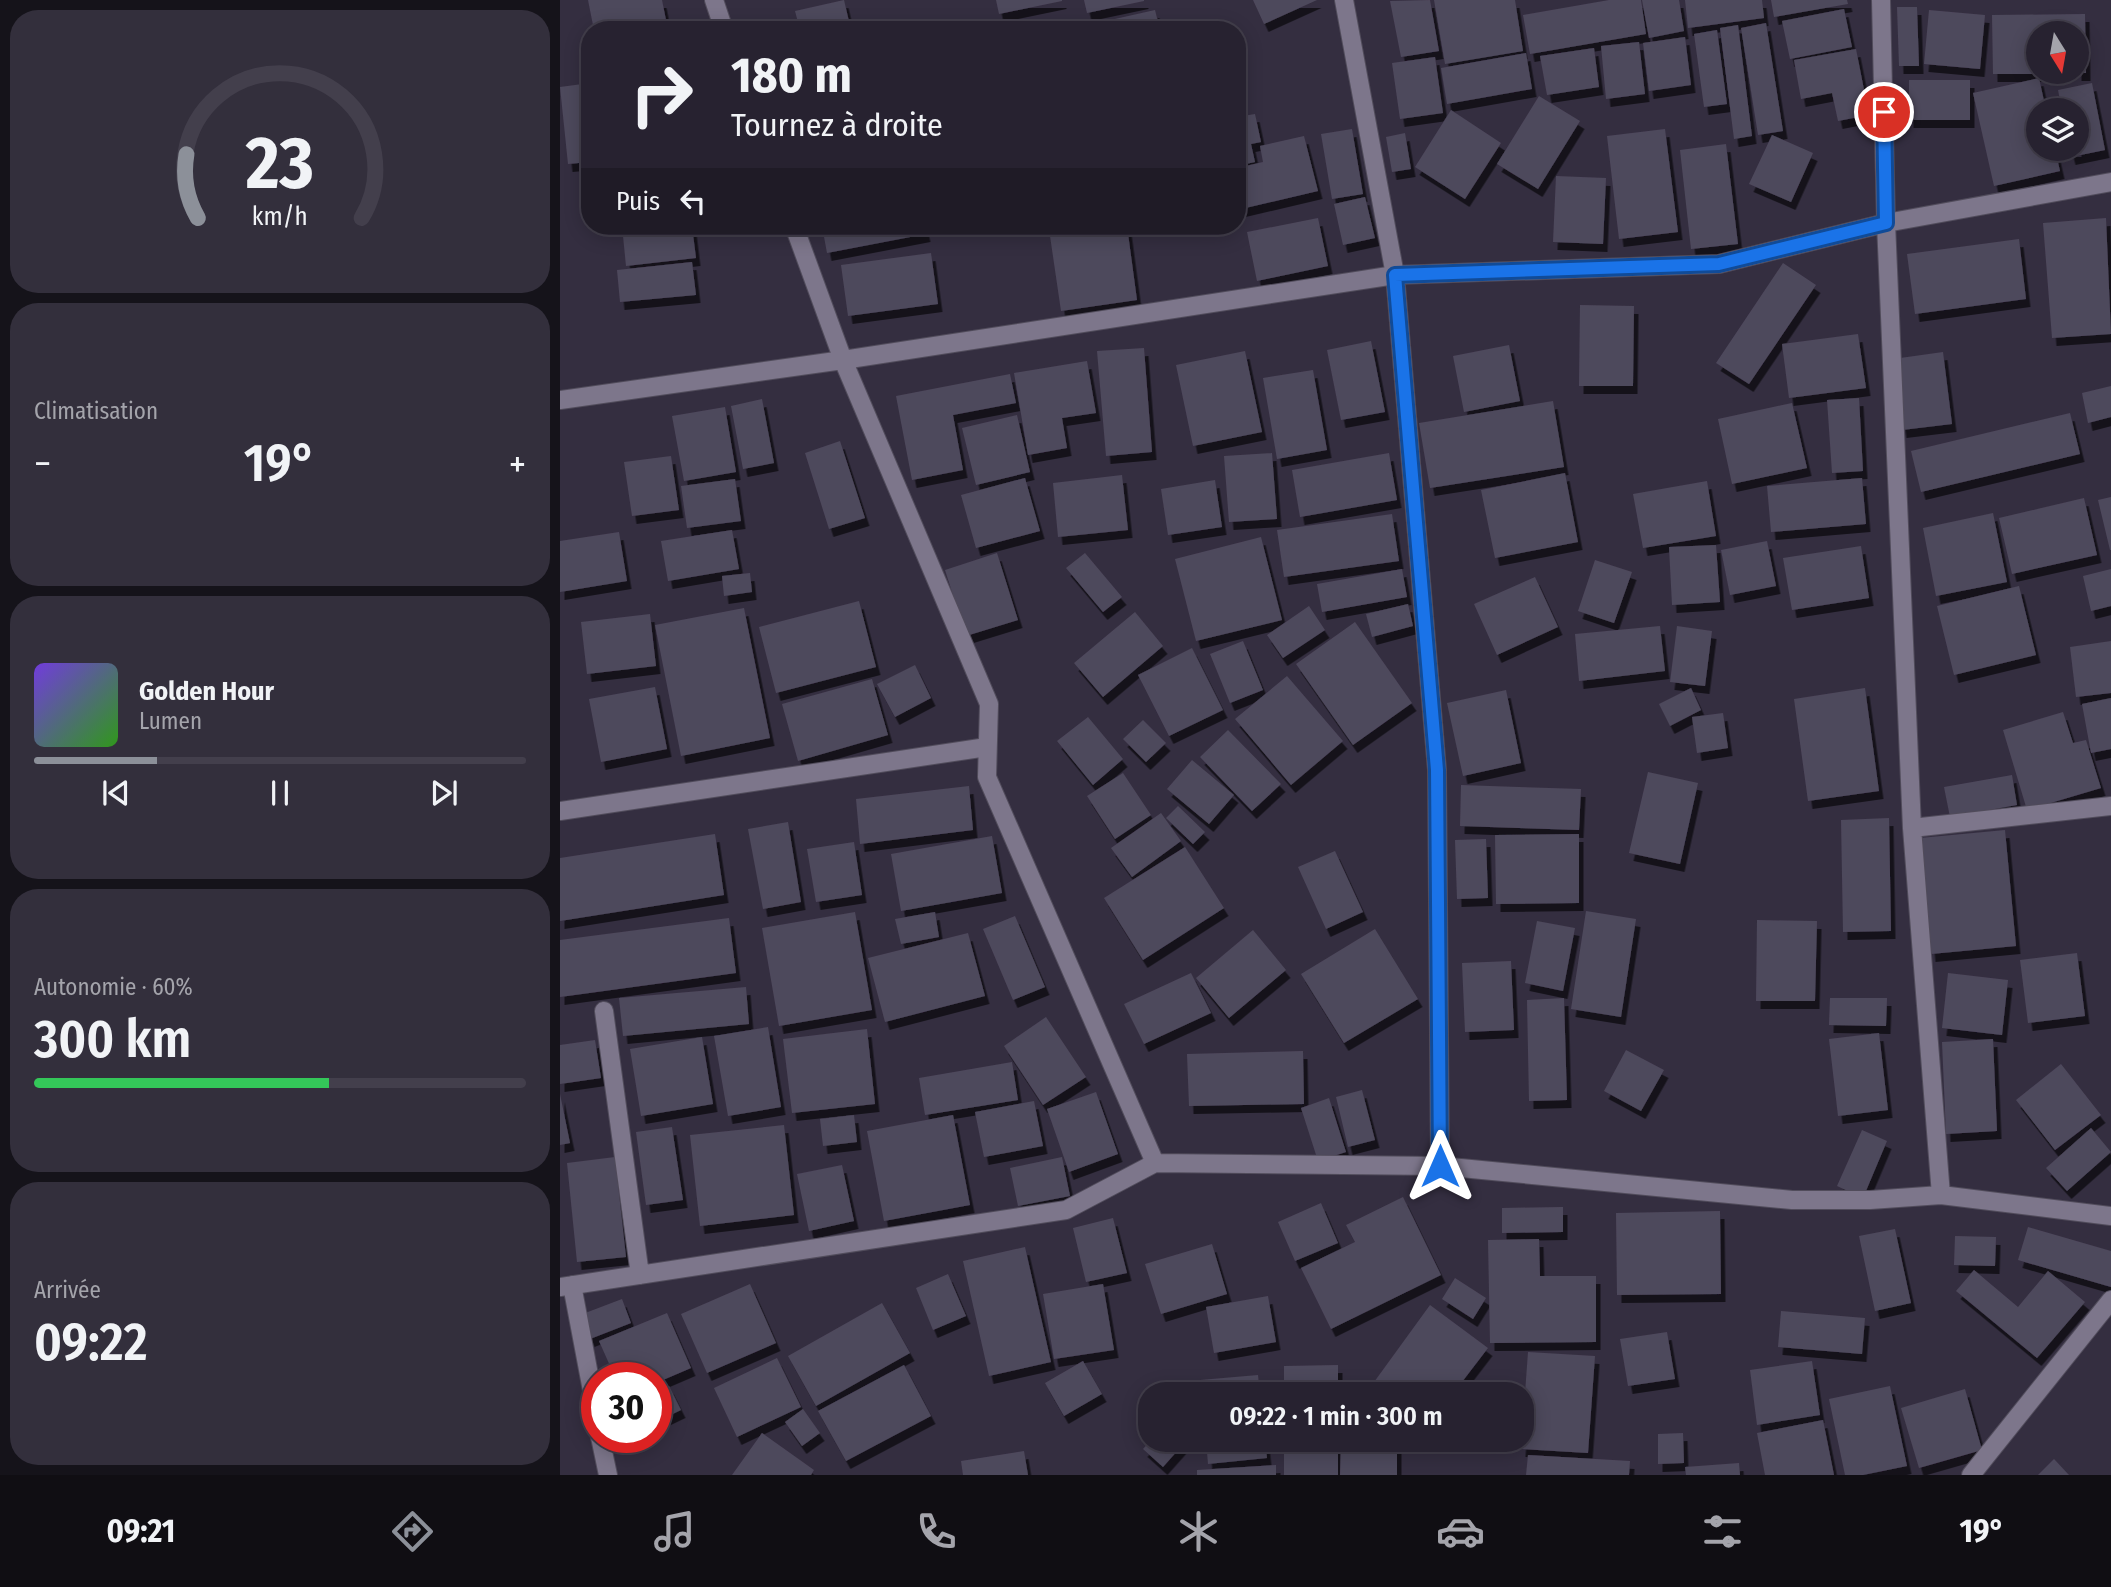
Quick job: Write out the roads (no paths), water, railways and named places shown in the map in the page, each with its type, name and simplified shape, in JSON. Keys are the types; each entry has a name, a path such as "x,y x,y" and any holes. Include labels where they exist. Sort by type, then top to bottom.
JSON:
{"street":[{"path":"714,0 721,21"},
{"path":"1344,0 1395,275 1437,770 1440,1166"},
{"path":"1881,0 1886,223 1912,828 1941,1195"},
{"path":"560,400 843,360 1395,275 1719,264 1886,223 2111,182"},
{"path":"797,235 843,360 989,704 987,778 1155,1163"},
{"path":"560,810 987,747"},
{"path":"1912,828 2111,806"},
{"path":"604,1011 640,1275"},
{"path":"584,1362 566,1286 1066,1210 1155,1163 1440,1166 1792,1200 1870,1200 1941,1195 2111,1216"},
{"path":"1971,1475 2111,1300"},
{"path":"603,1453 608,1475"}]}
